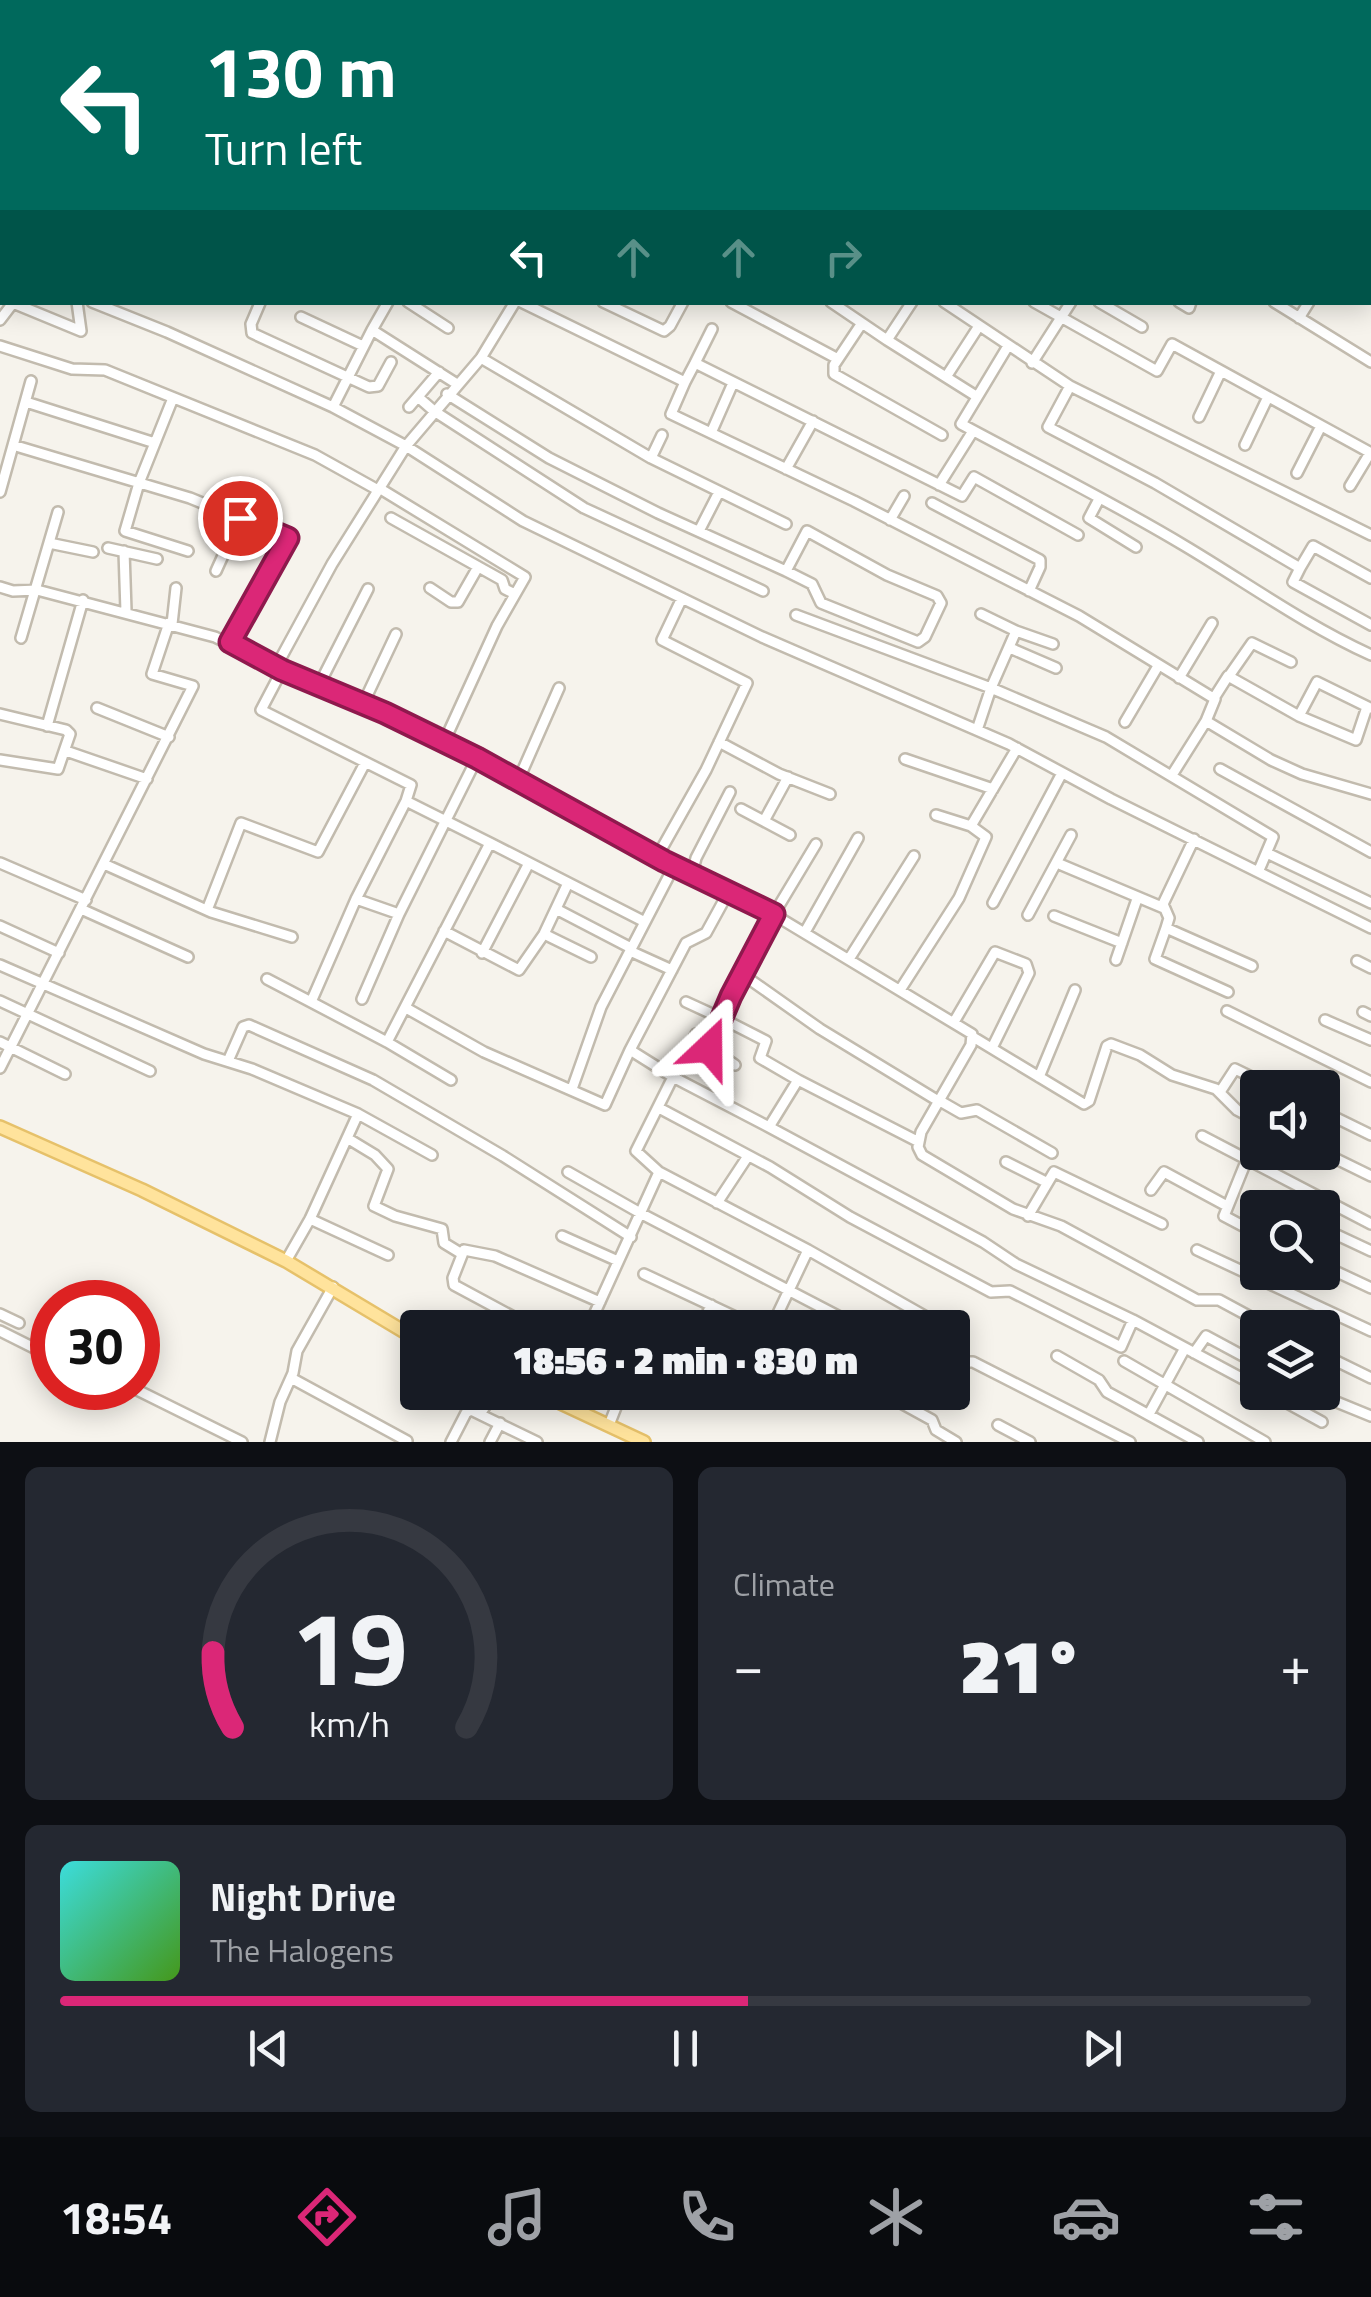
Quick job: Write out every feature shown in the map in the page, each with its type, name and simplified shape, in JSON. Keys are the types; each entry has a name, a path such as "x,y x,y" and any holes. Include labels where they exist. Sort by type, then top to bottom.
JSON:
{"main road":[{"path":"0,1127 286,1260 400,1329"},
{"path":"582,1410 644,1442"}],"street":[{"path":"20,305 81,332 78,305"},
{"path":"100,305 334,407 406,446 523,521 762,637 1017,748 1371,928"},
{"path":"259,305 250,326 252,333 374,388 392,362"},
{"path":"334,407 384,305"},
{"path":"413,305 448,328"},
{"path":"311,1002 356,899 406,801 410,785 261,710 332,564 378,489 406,446 481,358 516,305"},
{"path":"524,305 686,382"},
{"path":"609,305 664,332 681,305"},
{"path":"737,305 838,359"},
{"path":"835,305 976,396"},
{"path":"887,340 910,305"},
{"path":"948,305 1070,386 1371,535"},
{"path":"1039,305 1157,370 1172,344 1370,453 1350,486"},
{"path":"1032,363 1070,305"},
{"path":"1104,305 1142,326"},
{"path":"1279,305 1371,362"},
{"path":"1299,318 1308,305"},
{"path":"302,317 363,346"},
{"path":"862,323 833,368 835,376 942,435"},
{"path":"946,378 979,326"},
{"path":"712,329 671,414 1079,616 1214,698"},
{"path":"372,330 457,384"},
{"path":"0,346 72,369 105,370 315,455 526,577 497,626 444,742"},
{"path":"1008,346 960,424 1184,545 1330,637 1371,655"},
{"path":"481,358 651,458 786,524"},
{"path":"695,363 962,496 974,477 1078,535"},
{"path":"1199,417 1220,371"},
{"path":"409,407 439,372"},
{"path":"0,492 32,381"},
{"path":"711,433 733,382"},
{"path":"1070,386 1048,427 1155,483 1300,568"},
{"path":"447,394 549,458 812,584 821,603 918,642 925,637 941,603 937,596 808,531 786,571"},
{"path":"418,397 584,508 763,591"},
{"path":"1245,445 1268,397"},
{"path":"173,398 125,531 188,552"},
{"path":"26,402 155,443"},
{"path":"786,469 812,421"},
{"path":"1297,473 1321,426"},
{"path":"940,485 973,431"},
{"path":"651,458 662,435"},
{"path":"16,446 190,498 288,538 230,642"},
{"path":"699,532 719,492"},
{"path":"890,520 904,496"},
{"path":"1099,499 1089,518 1136,547"},
{"path":"932,504 1040,560 1029,591"},
{"path":"20,638 58,512"},
{"path":"216,572 240,518"},
{"path":"391,518 502,580 504,589 516,594"},
{"path":"50,543 93,552"},
{"path":"1371,578 1312,546 1293,582 1371,624"},
{"path":"108,548 157,559"},
{"path":"124,551 126,611"},
{"path":"430,588 451,602 458,602 478,566"},
{"path":"0,587 83,600 230,642 444,742 657,858 774,914 1086,1104 1106,1048 1111,1044 1136,1053 1172,1075 1220,1092 1240,1112"},
{"path":"0,1068 193,686 152,674 170,624 176,588"},
{"path":"319,686 368,589"},
{"path":"657,858 720,742 747,682 662,640 682,598"},
{"path":"48,726 83,600"},
{"path":"981,614 1016,632 1053,644"},
{"path":"796,615 991,688 1106,737 1273,837 1258,870"},
{"path":"1180,678 1212,623"},
{"path":"978,730 991,688 1016,632"},
{"path":"362,704 396,634"},
{"path":"1172,775 1206,721 1214,698 1252,643 1291,662"},
{"path":"1010,648 1056,668"},
{"path":"1125,722 1158,666"},
{"path":"1228,676 1299,716 1356,740 1369,707 1317,682 1299,716"},
{"path":"518,781 559,688"},
{"path":"97,708 168,737"},
{"path":"0,714 70,732 60,768 0,760"},
{"path":"1206,721 1271,760 1322,781 1371,794"},
{"path":"720,742 830,794"},
{"path":"972,826 1017,748"},
{"path":"66,751 148,779"},
{"path":"362,999 477,758"},
{"path":"906,759 993,788"},
{"path":"207,910 241,822 318,852 365,763"},
{"path":"1220,769 1371,852"},
{"path":"992,902 1062,773"},
{"path":"764,821 788,777"},
{"path":"692,874 696,858 730,792"},
{"path":"406,801 645,922"},
{"path":"740,809 790,835"},
{"path":"900,990 959,898 986,840 984,833 972,826 936,814"},
{"path":"1028,915 1072,835"},
{"path":"805,932 858,838"},
{"path":"1164,908 1194,839"},
{"path":"388,1042 490,843"},
{"path":"735,1065 709,1048 742,974 816,844"},
{"path":"1266,853 1371,903"},
{"path":"850,958 914,856"},
{"path":"0,863 188,957"},
{"path":"482,954 529,863"},
{"path":"1057,863 1164,908 1168,916 1166,928 1155,959 1228,992"},
{"path":"104,864 207,910 292,937"},
{"path":"572,1089 601,1007 674,866"},
{"path":"444,932 519,970 544,934 568,883"},
{"path":"406,1008 484,1052 605,1105 686,943 708,930 729,891"},
{"path":"356,899 400,914"},
{"path":"1116,960 1137,899"},
{"path":"556,909 672,970"},
{"path":"1054,916 1122,943"},
{"path":"0,926 59,952"},
{"path":"1166,928 1252,966"},
{"path":"544,934 591,957"},
{"path":"954,1022 995,952 1026,964 1029,973 992,1048"},
{"path":"1357,961 1371,968"},
{"path":"0,965 204,1054 292,1084 358,1114 432,1155"},
{"path":"742,974 820,1029 940,1102 962,1113 977,1110 1052,1153"},
{"path":"267,980 388,1042 450,1080"},
{"path":"1039,1077 1075,990"},
{"path":"0,1002 150,1071"},
{"path":"686,1002 766,1040 760,1058 918,1142"},
{"path":"1227,1011 1371,1082"},
{"path":"1325,1020 1371,1040"},
{"path":"228,1061 244,1026 249,1025 373,1080 631,1237"},
{"path":"696,1034 636,1151 639,1157 654,1164 659,1172 914,1310"},
{"path":"973,1037 918,1142 920,1152 1028,1216 1060,1226 1197,1300 1219,1300 1240,1311"},
{"path":"0,1042 65,1074"},
{"path":"630,1050 673,1077 983,1242 1016,1264 1134,1320 1240,1378"},
{"path":"1220,1092 1235,1069 1240,1071"},
{"path":"769,1126 798,1080"},
{"path":"659,1108 991,1292 1010,1291 1122,1346 1134,1320"},
{"path":"286,1260 310,1219 358,1114"},
{"path":"1340,1120 1371,1135"},
{"path":"1202,1136 1240,1156"},
{"path":"347,1138 388,1168 374,1206 395,1216 442,1228 444,1242 462,1254"},
{"path":"717,1203 748,1156"},
{"path":"1340,1161 1371,1176"},
{"path":"1006,1162 1046,1182"},
{"path":"1240,1226 1226,1219 1227,1206 1243,1170"},
{"path":"1267,1170 1371,1224"},
{"path":"568,1172 824,1310"},
{"path":"596,1310 659,1172"},
{"path":"1028,1216 1055,1172 1162,1224"},
{"path":"1152,1190 1164,1172 1227,1206"},
{"path":"310,1219 388,1254"},
{"path":"562,1236 618,1261"},
{"path":"1340,1236 1371,1251"},
{"path":"501,1310 454,1285 462,1254 468,1248 600,1302"},
{"path":"780,1310 808,1250"},
{"path":"1197,1250 1371,1331"},
{"path":"1340,1273 1371,1288"},
{"path":"644,1274 721,1310"},
{"path":"270,1442 297,1351 333,1288"},
{"path":"709,1310 711,1305"},
{"path":"0,1314 18,1323"},
{"path":"0,1331 30,1345"},
{"path":"1148,1414 1190,1350 1206,1336 1240,1354"},
{"path":"1058,1356 1101,1381 1107,1392 1198,1442"},
{"path":"970,1361 1130,1442"},
{"path":"1124,1361 1266,1442"},
{"path":"1340,1363 1371,1378"},
{"path":"292,1378 407,1442"},
{"path":"160,1401 242,1442"},
{"path":"1340,1403 1371,1416"},
{"path":"451,1442 466,1412 471,1410 536,1442"},
{"path":"608,1425 614,1410"},
{"path":"914,1410 932,1420 936,1430 956,1442"},
{"path":"1300,1410 1322,1422"},
{"path":"490,1442 500,1423"},
{"path":"998,1424 1030,1442"}],"route":[{"path":"240,518 288,538 230,642 282,670 385,713 477,758 664,861 774,914 709,1048"}]}
